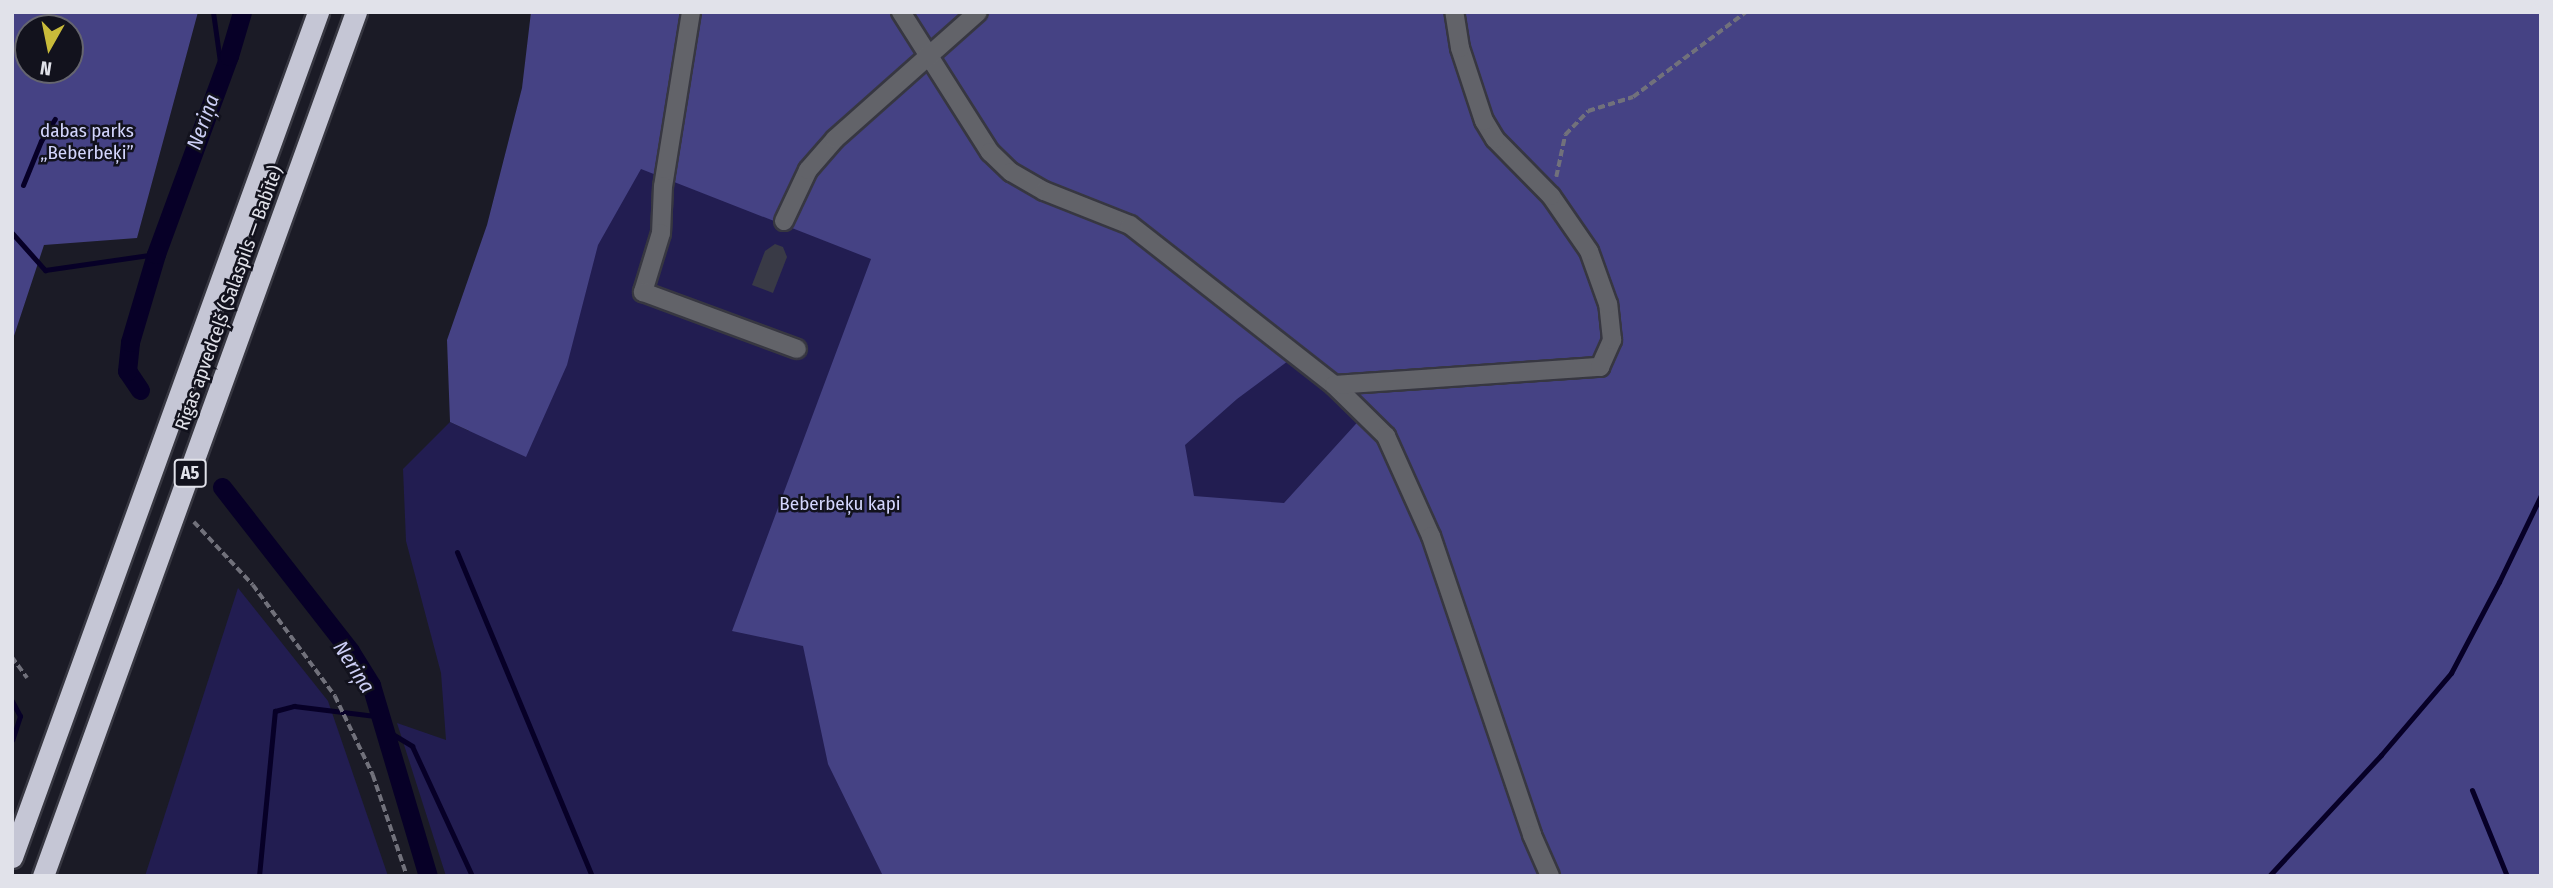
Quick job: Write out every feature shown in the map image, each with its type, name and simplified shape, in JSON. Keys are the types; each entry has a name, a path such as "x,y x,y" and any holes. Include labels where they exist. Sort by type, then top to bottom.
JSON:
{"highway":[{"name":"Rīgas apvedceļš (Salaspils — Babīte)","path":"12,857 318,12"},
{"name":"Rīgas apvedceļš (Salaspils — Babīte)","path":"43,876 356,12"}],"street":[{"path":"691,12 663,187 661,233 643,292 797,349"},
{"path":"901,12 927,57 990,152 1011,172 1044,191 1130,225 1334,386 1386,436 1431,536 1532,835 1549,876"},
{"path":"784,221 808,170 835,139 978,12"},
{"path":"1334,386 1600,367 1612,340 1608,304 1589,251 1551,196 1495,139 1484,121 1460,48 1454,12"}],"path":[{"path":"1551,196 1565,135 1588,111 1633,97 1745,12"},
{"path":"194,522 253,585 335,696 373,775 407,876"},
{"path":"12,657 27,678"}],"green space":[{"name":"dabas parks „Beberbeķi”","path":"12,12 198,12 137,238 44,245 12,342"},
{"path":"531,12 2541,12 2541,876 883,876 828,764 803,646 732,631 871,259 641,169 598,245 567,365 526,457 450,422 447,340 487,225 522,88","holes":["1296,355 1364,415 1284,503 1194,496 1185,445 1237,399"]},
{"name":"Beberbeķu kapi","path":"595,12 1130,225 1386,436 1549,876 446,876 397,723 446,740 441,673 406,541 403,469 450,422 469,431"},
{"path":"238,588 328,701 388,876 145,876"}],"building":[{"path":"775,244 783,247 787,257 773,293 752,285 765,251"}],"waterway":[{"path":"213,12 222,76"},
{"name":"Neriņa","path":"140,390 127,371 130,342 156,254 229,56 242,12"},
{"path":"23,185 41,141 55,119"},
{"path":"12,233 45,270 156,254"},
{"name":"Neriņa","path":"222,487 350,651 371,685 428,876"},
{"path":"2269,876 2381,755 2451,673 2541,495"},
{"path":"457,552 592,876"},
{"path":"12,701 20,716 12,740"},
{"path":"259,876 275,711 294,706 383,717"},
{"path":"384,729 412,746 472,876"},
{"path":"2472,790 2507,876"}]}
